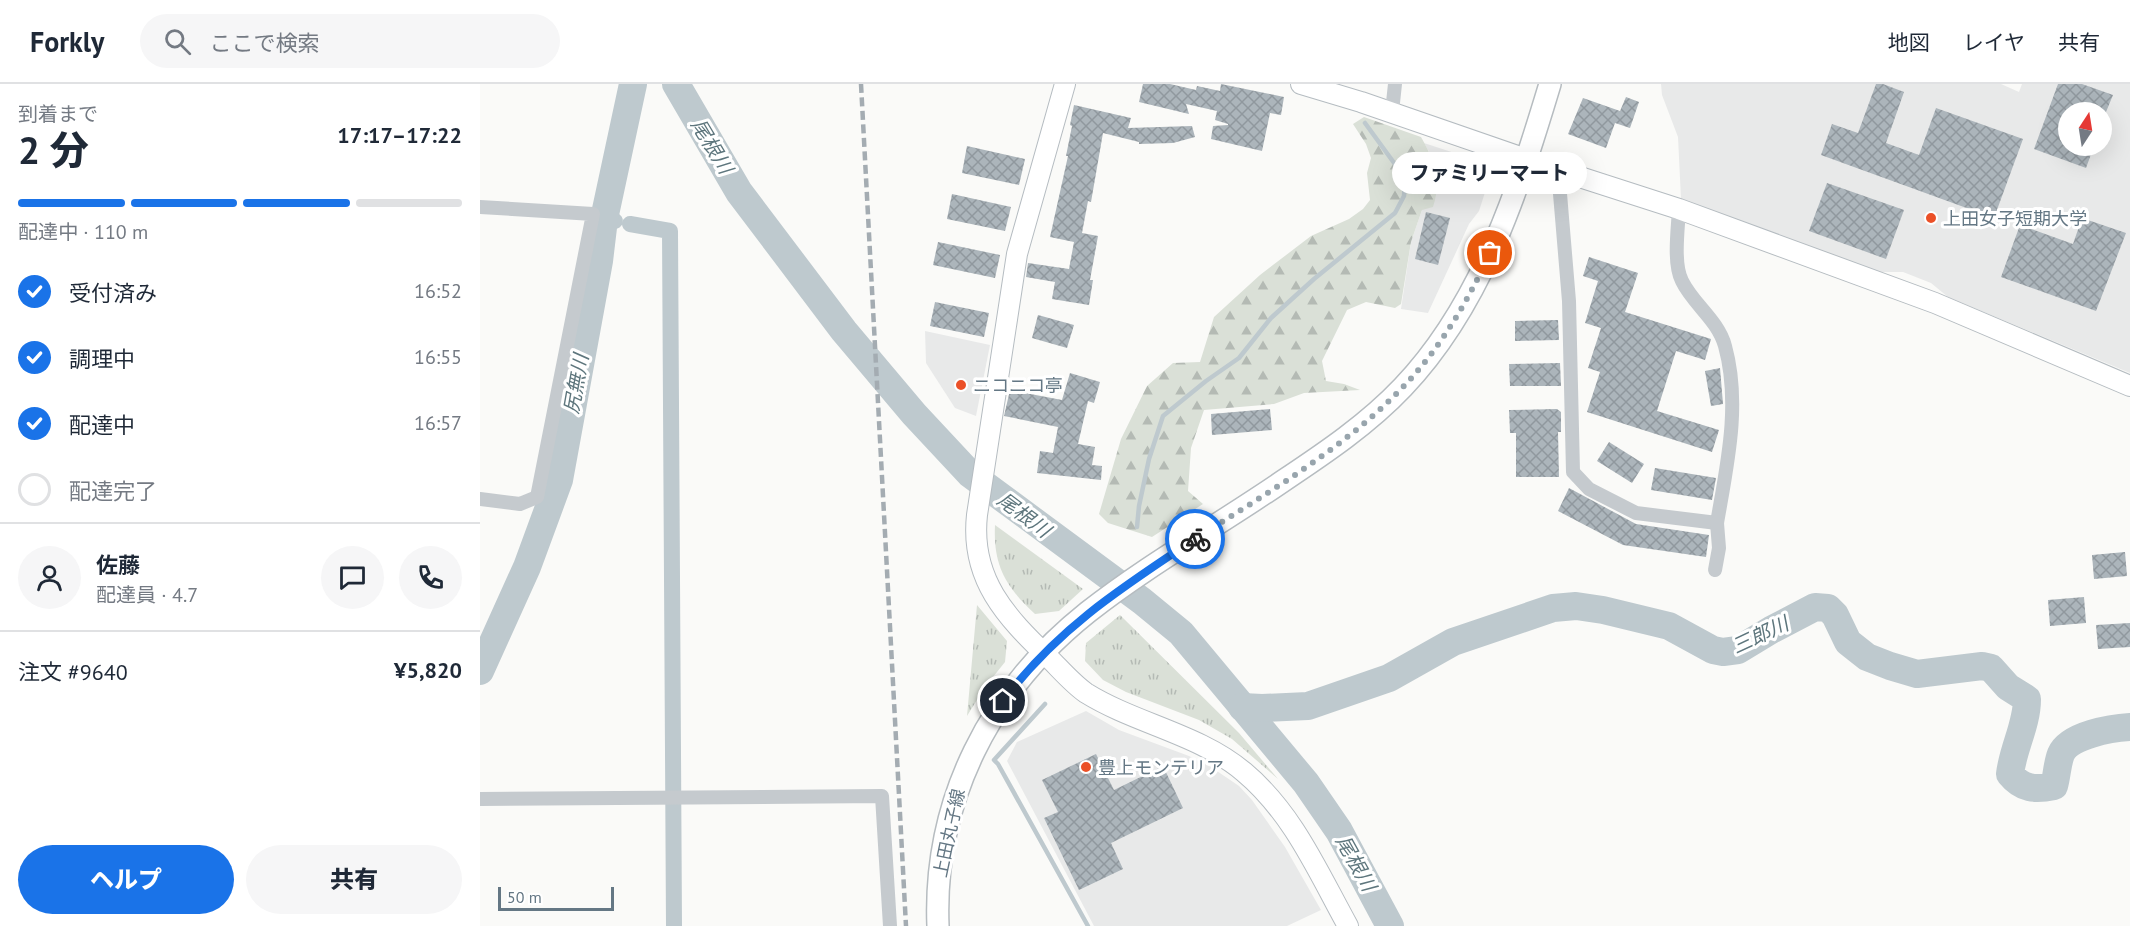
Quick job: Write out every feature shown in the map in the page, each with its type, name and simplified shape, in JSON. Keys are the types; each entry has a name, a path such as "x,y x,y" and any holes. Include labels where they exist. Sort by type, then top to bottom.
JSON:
{"main road":[{"name":"上田丸子線","path":"938,926 938,884 950,813 961,779 982,736 1003,701 1044,653 1102,601 1337,444 1404,386 1445,335 1470,294 1490,253 1526,158 1550,84"}],"street":[{"path":"1065,84 1017,254 977,510 975,528 977,551 988,586 1006,612 1084,692 1217,753 1255,781 1292,825 1348,926"},
{"path":"1300,84 1324,87 1558,170 1679,209 1935,303 2130,386"},
{"path":"1392,112 1395,84"},
{"path":"1558,170 1569,301 1573,472 1589,489 1636,513 1717,523"},
{"path":"480,207 592,214 537,497 520,504 480,500"},
{"path":"1679,209 1678,268 1681,280 1721,334 1731,381 1732,429 1717,523 1719,548 1715,570"},
{"path":"480,799 882,796 890,926"}],"shaded area":[{"name":"上田女子短期大学","path":"1661,84 2001,84 2019,92 2022,84 2130,84 2130,373 1948,297 1931,283 1903,272 1878,272 1681,199 1678,137 1662,95"},
{"path":"1424,143 1482,162 1489,180 1479,211 1469,224 1428,313 1401,309 1411,242 1422,210 1438,190 1431,155"},
{"name":"ニコニコ亭","path":"925,331 990,345 976,416 955,408 926,363"},
{"path":"1086,711 1119,730 1189,756 1211,767 1239,786 1252,800 1285,847 1321,910 1287,926 1094,926 1007,761 1017,742"}],"green space":[{"path":"1364,117 1421,137 1436,171 1437,188 1433,207 1422,210 1411,242 1401,304 1395,308 1366,302 1347,310 1322,361 1326,381 1360,390 1304,393 1274,404 1204,410 1191,448 1188,491 1203,504 1152,537 1108,523 1099,514 1121,439 1147,386 1173,363 1200,362 1214,317 1260,275 1311,236 1349,219 1363,209 1370,200 1367,173 1371,158 1366,144 1353,124"},
{"path":"995,525 1083,589 1059,611 1035,614 1016,594 1003,575 996,552"},
{"path":"977,605 1007,641 1005,662 985,687 967,716"},
{"path":"1120,615 1239,733 1278,779 1232,739 1199,720 1126,692 1103,680 1085,661 1086,643"}],"building":[{"path":"1143,84 1170,84 1196,90 1197,86 1220,91 1221,84 1284,97 1281,115 1270,113 1262,151 1211,139 1213,126 1228,125 1215,120 1217,111 1186,104 1189,114 1139,102"},
{"path":"1876,84 1883,84 1904,92 1886,143 1919,155 1936,108 2023,139 1994,218 1821,155 1832,124 1858,133"},
{"path":"2058,84 2082,84 2113,95 2110,102 2058,102 2058,156 2090,156 2086,168 2034,149"},
{"path":"1626,97 1639,102 1630,128 1615,123 1606,148 1568,134 1583,98 1620,111"},
{"path":"1074,105 1131,118 1128,128 1192,126 1195,137 1173,143 1139,144 1139,142 1103,133 1091,202 1088,201 1082,233 1098,236 1090,280 1093,280 1089,305 1052,299 1055,282 1026,277 1028,263 1069,269 1074,242 1050,237 1068,156 1066,156"},
{"path":"967,146 1025,159 1019,185 962,173"},
{"path":"1827,183 1904,210 1886,259 1809,231"},
{"path":"952,194 1011,207 1005,231 947,219"},
{"path":"1426,212 1450,218 1438,265 1415,259"},
{"path":"2082,218 2126,233 2096,311 2001,277 2020,225 2073,244"},
{"path":"938,242 1000,255 995,278 933,265"},
{"path":"1589,257 1638,273 1625,312 1711,339 1705,360 1676,351 1657,411 1719,430 1712,452 1587,412 1600,372 1588,368 1601,328 1585,323 1598,281 1583,276"},
{"path":"935,302 989,313 984,337 930,326"},
{"path":"1038,315 1074,325 1067,348 1032,338"},
{"path":"1558,320 1559,340 1515,341 1515,321"},
{"path":"1560,363 1561,386 1510,386 1509,364"},
{"path":"1720,368 1723,404 1711,406 1705,371"},
{"path":"1070,373 1100,382 1094,403 1088,401 1078,444 1095,447 1092,465 1102,466 1101,480 1037,473 1040,451 1053,453 1058,427 1004,416 1010,390 1062,400"},
{"path":"1270,409 1272,430 1212,435 1211,414"},
{"path":"1557,409 1561,412 1561,432 1558,432 1559,477 1516,477 1516,433 1510,433 1509,410"},
{"path":"1609,442 1644,464 1632,483 1597,461"},
{"path":"1655,468 1716,478 1712,500 1651,490"},
{"path":"1569,488 1636,524 1709,535 1706,557 1623,545 1558,511"},
{"path":"2125,552 2127,576 2094,579 2092,555"},
{"path":"2084,597 2086,623 2050,626 2048,600"},
{"path":"2130,623 2130,647 2098,649 2096,625"},
{"path":"1096,754 1114,790 1163,766 1183,808 1111,843 1123,869 1079,890 1044,818 1058,812 1042,780"}],"waterway":[{"name":"尻無川","path":"480,671 527,567 559,480 599,261 604,219 633,84"},
{"name":"尾根川","path":"676,84 739,192 844,331 914,414 970,474 1142,601 1181,633 1306,783 1339,831 1390,926"},
{"path":"1137,527 1149,459 1163,416 1239,358 1271,318 1314,279 1395,213 1404,196 1405,178 1365,123"},
{"path":"604,219 615,221"},
{"path":"630,224 670,231 674,926"},
{"name":"三郎川","path":"1242,707 1308,706 1389,678 1453,642 1553,608 1576,606 1603,610 1669,626 1713,650 1723,652 1738,650 1815,607 1828,608 1835,615 1848,642 1867,657 1890,666 1917,674 1982,666 1991,668 2008,687 2027,699 2025,718 2010,774 2019,783 2029,787 2054,786 2061,754 2073,742 2102,731 2130,727"},
{"path":"1045,704 994,760 1088,926"}],"railway":[{"path":"861,84 906,926"}],"way so far":[{"path":"1195,539 1337,444 1362,425 1404,386 1445,335 1470,294 1490,253"}],"place":[{"name":"上田女子短期大学","path":"1931,218"},
{"name":"ファミリーマート","path":"1490,253"},
{"name":"ニコニコ亭","path":"961,385"},
{"name":"豊上モンテリア","path":"1086,767"}],"route":[{"path":"1003,701 1044,653 1085,615 1102,601 1195,539"}]}
